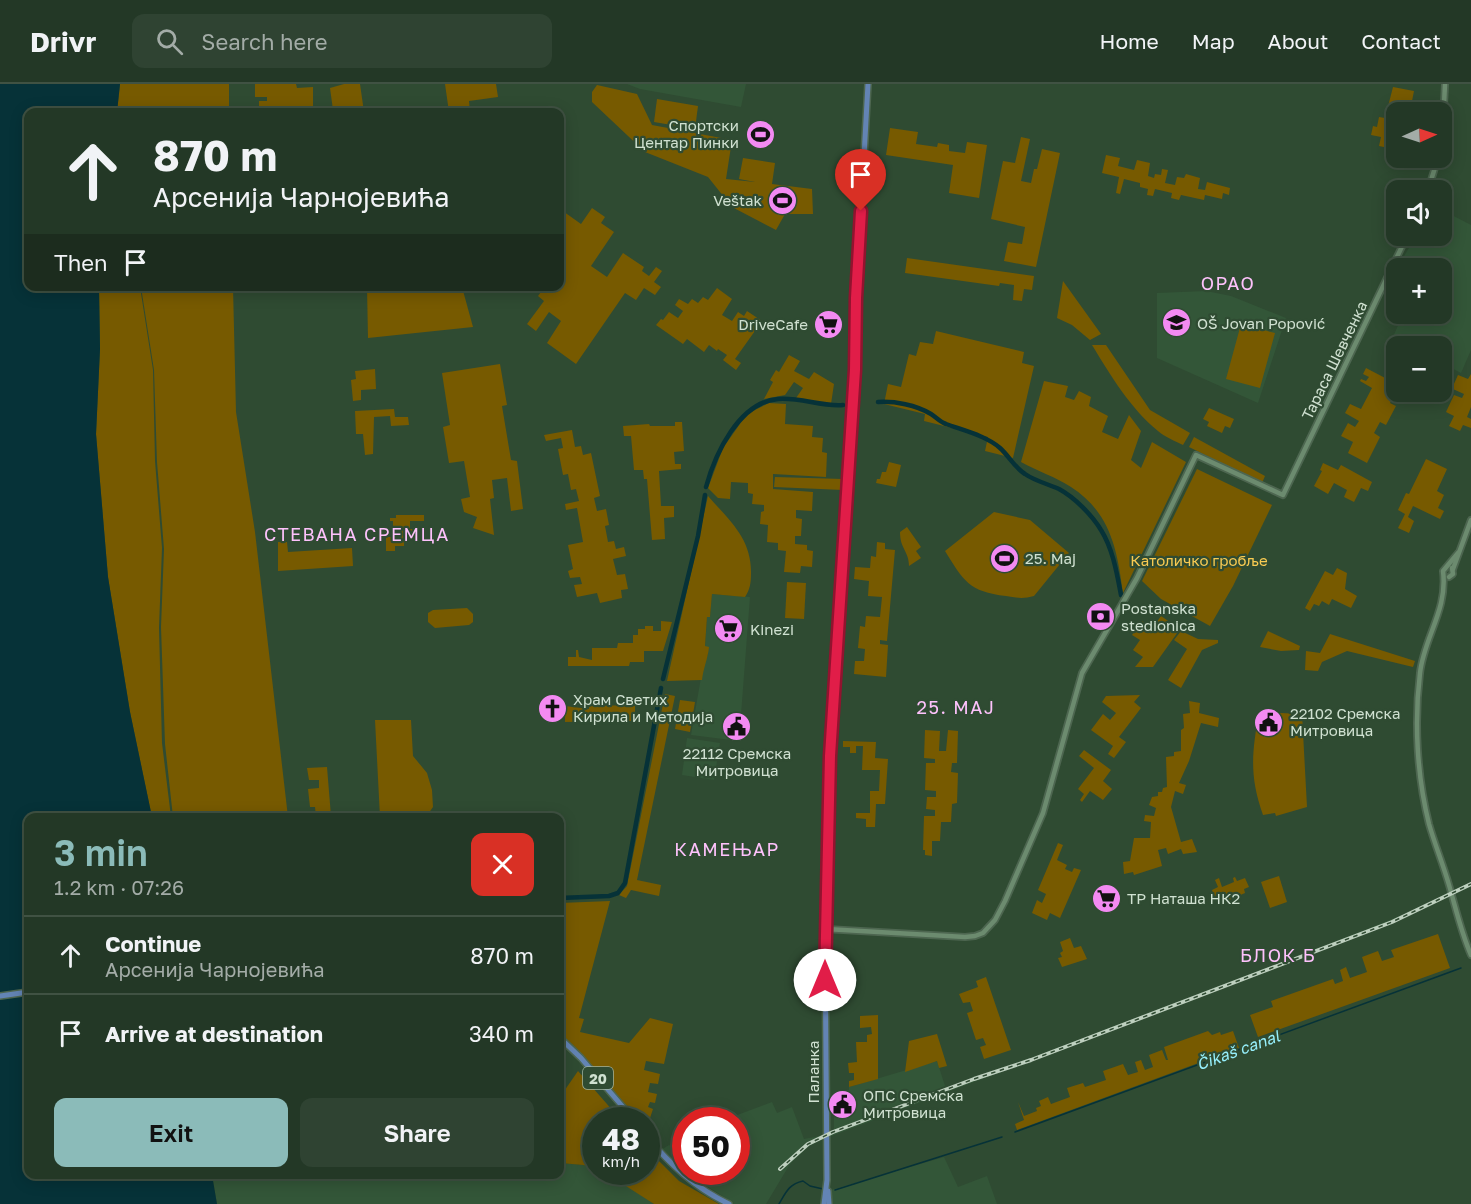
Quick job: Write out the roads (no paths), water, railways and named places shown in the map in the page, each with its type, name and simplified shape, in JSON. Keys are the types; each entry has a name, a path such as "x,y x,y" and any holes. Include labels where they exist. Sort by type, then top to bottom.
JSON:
{"main road":[{"name":"Паланка","path":"829,1204 826,929 830,756 855,370 857,283 868,84"},
{"path":"0,996 24,993"},
{"name":"20","path":"564,1042 623,1107"},
{"path":"660,1151 680,1172 705,1191 729,1204"},
{"name":"Паланка","path":"824,1204 827,1180"}],"street":[{"path":"1444,102 1445,84"},
{"name":"Тараса Шевченка","path":"826,929 965,937 979,935 990,927 1015,879 1043,813 1082,673 1137,578 1196,455 1282,495 1402,246"},
{"path":"1471,520 1458,553 1453,574 1449,577 1436,626 1421,666 1417,700 1424,797 1433,837 1460,927 1471,955"},
{"path":"1443,596 1443,570 1458,553"},
{"path":"1447,567 1453,569"},
{"path":"1443,574 1449,577"}],"water":[{"path":"0,84 120,84 117,108 24,108 24,291 99,291 100,349 96,434 108,577 130,712 151,813 24,813 24,1179 213,1179 217,1204 0,1204"}],"waterway":[{"path":"706,487 722,445 740,419 752,409 764,402 778,399 843,405"},
{"path":"878,402 898,403 919,408 944,423 988,440 1000,448 1025,474 1071,497 1093,518 1105,537 1114,562 1121,595"},
{"path":"663,679 698,536 705,495"},
{"path":"564,898 609,896 618,893 625,883 661,688"},
{"name":"Čikaš canal","path":"1015,1132 1461,968"},
{"name":"Čikaš canal","path":"835,1190 1002,1137"},
{"name":"Čikaš canal","path":"779,1204 788,1189 798,1182 803,1181 810,1186 823,1189"}],"railway":[{"path":"780,1169 808,1144 833,1132 1031,1060 1392,922 1471,884"}],"place":[{"name":"Спортски Центар Пинки","path":"760,134"},
{"name":"Veštak","path":"783,200"},
{"name":"OŠ Jovan Popović","path":"1176,323"},
{"name":"DriveCafe","path":"829,324"},
{"name":"25. Maj","path":"1004,558"},
{"name":"Postanska stedionica","path":"1100,617"},
{"name":"Kinezi","path":"729,629"},
{"name":"Храм Светих Кирила и Методија","path":"552,708"},
{"name":"22102 Сремска Митровица","path":"1269,722"},
{"name":"22112 Сремска Митровица","path":"737,726"},
{"name":"ТР Наташа НК2","path":"1106,898"},
{"name":"ОПС Сремска Митровица","path":"842,1104"}],"district":[{"name":"ОРАО","path":"1228,283"},
{"name":"СТЕВАНА СРЕМЦА","path":"357,534"},
{"name":"25. МАЈ","path":"956,707"},
{"name":"КАМЕЊАР","path":"727,849"},
{"name":"БЛОК Б","path":"1278,955"}],"park label":[{"name":"Католичко гробље","path":"1199,560"}]}
